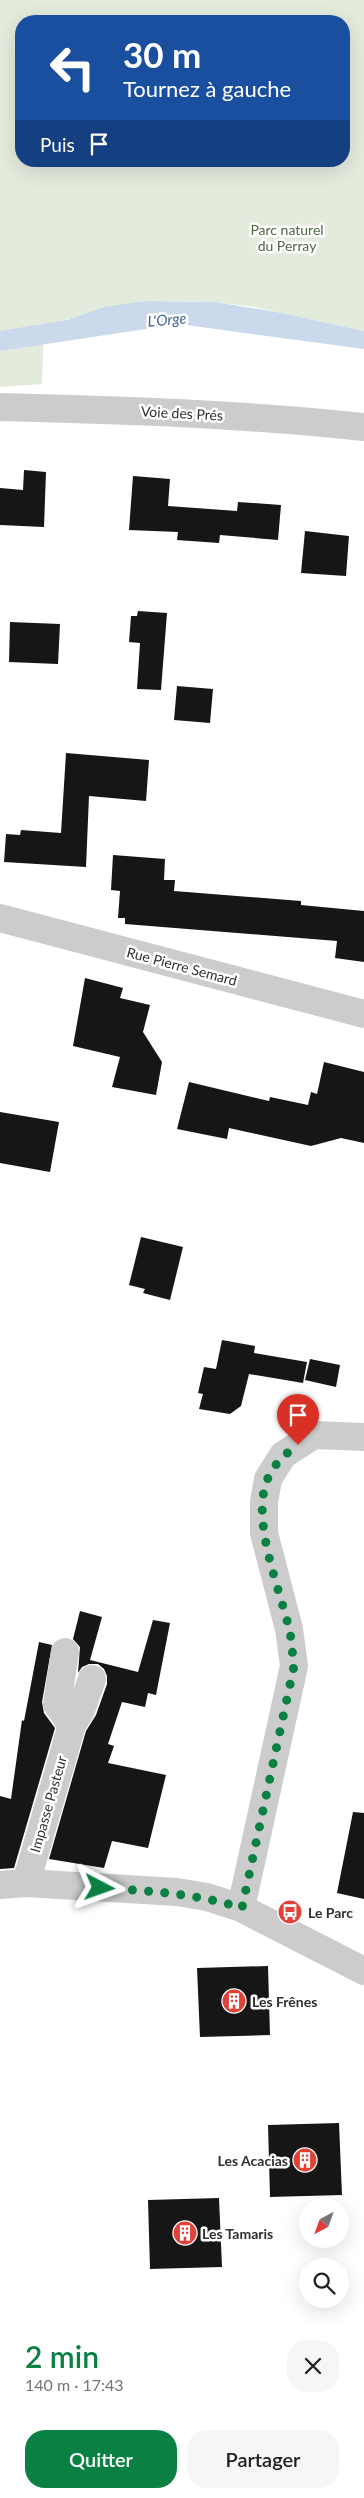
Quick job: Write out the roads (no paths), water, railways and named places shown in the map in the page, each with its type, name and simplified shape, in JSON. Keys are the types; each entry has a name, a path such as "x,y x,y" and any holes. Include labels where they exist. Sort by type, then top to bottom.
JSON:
{"street":[{"name":"Voie des Prés","path":"0,408 192,413 283,418 364,427"},
{"name":"Rue Pierre Semard","path":"0,918 364,1014"},
{"path":"242,1908 294,1666 289,1629 264,1533 264,1502 268,1479 283,1455 314,1435 364,1437"},
{"path":"65,1652 57,1704 72,1725"},
{"name":"Impasse Pasteur","path":"13,1884 72,1725 82,1710 92,1680"},
{"path":"13,1884 177,1892 207,1898 242,1908 364,1971"}],"water":[{"name":"L'Orge","path":"145,301 216,302 282,313 364,331 364,349 179,324 0,351 0,331 67,320 105,307"}],"place":[{"name":"Le Parc","path":"290,1912"},
{"name":"Les Frênes","path":"234,2001"},
{"name":"Les Acacias","path":"305,2160"},
{"name":"Les Tamaris","path":"185,2233"}],"park label":[{"name":"Parc naturel du Perray","path":"287,237"}]}
